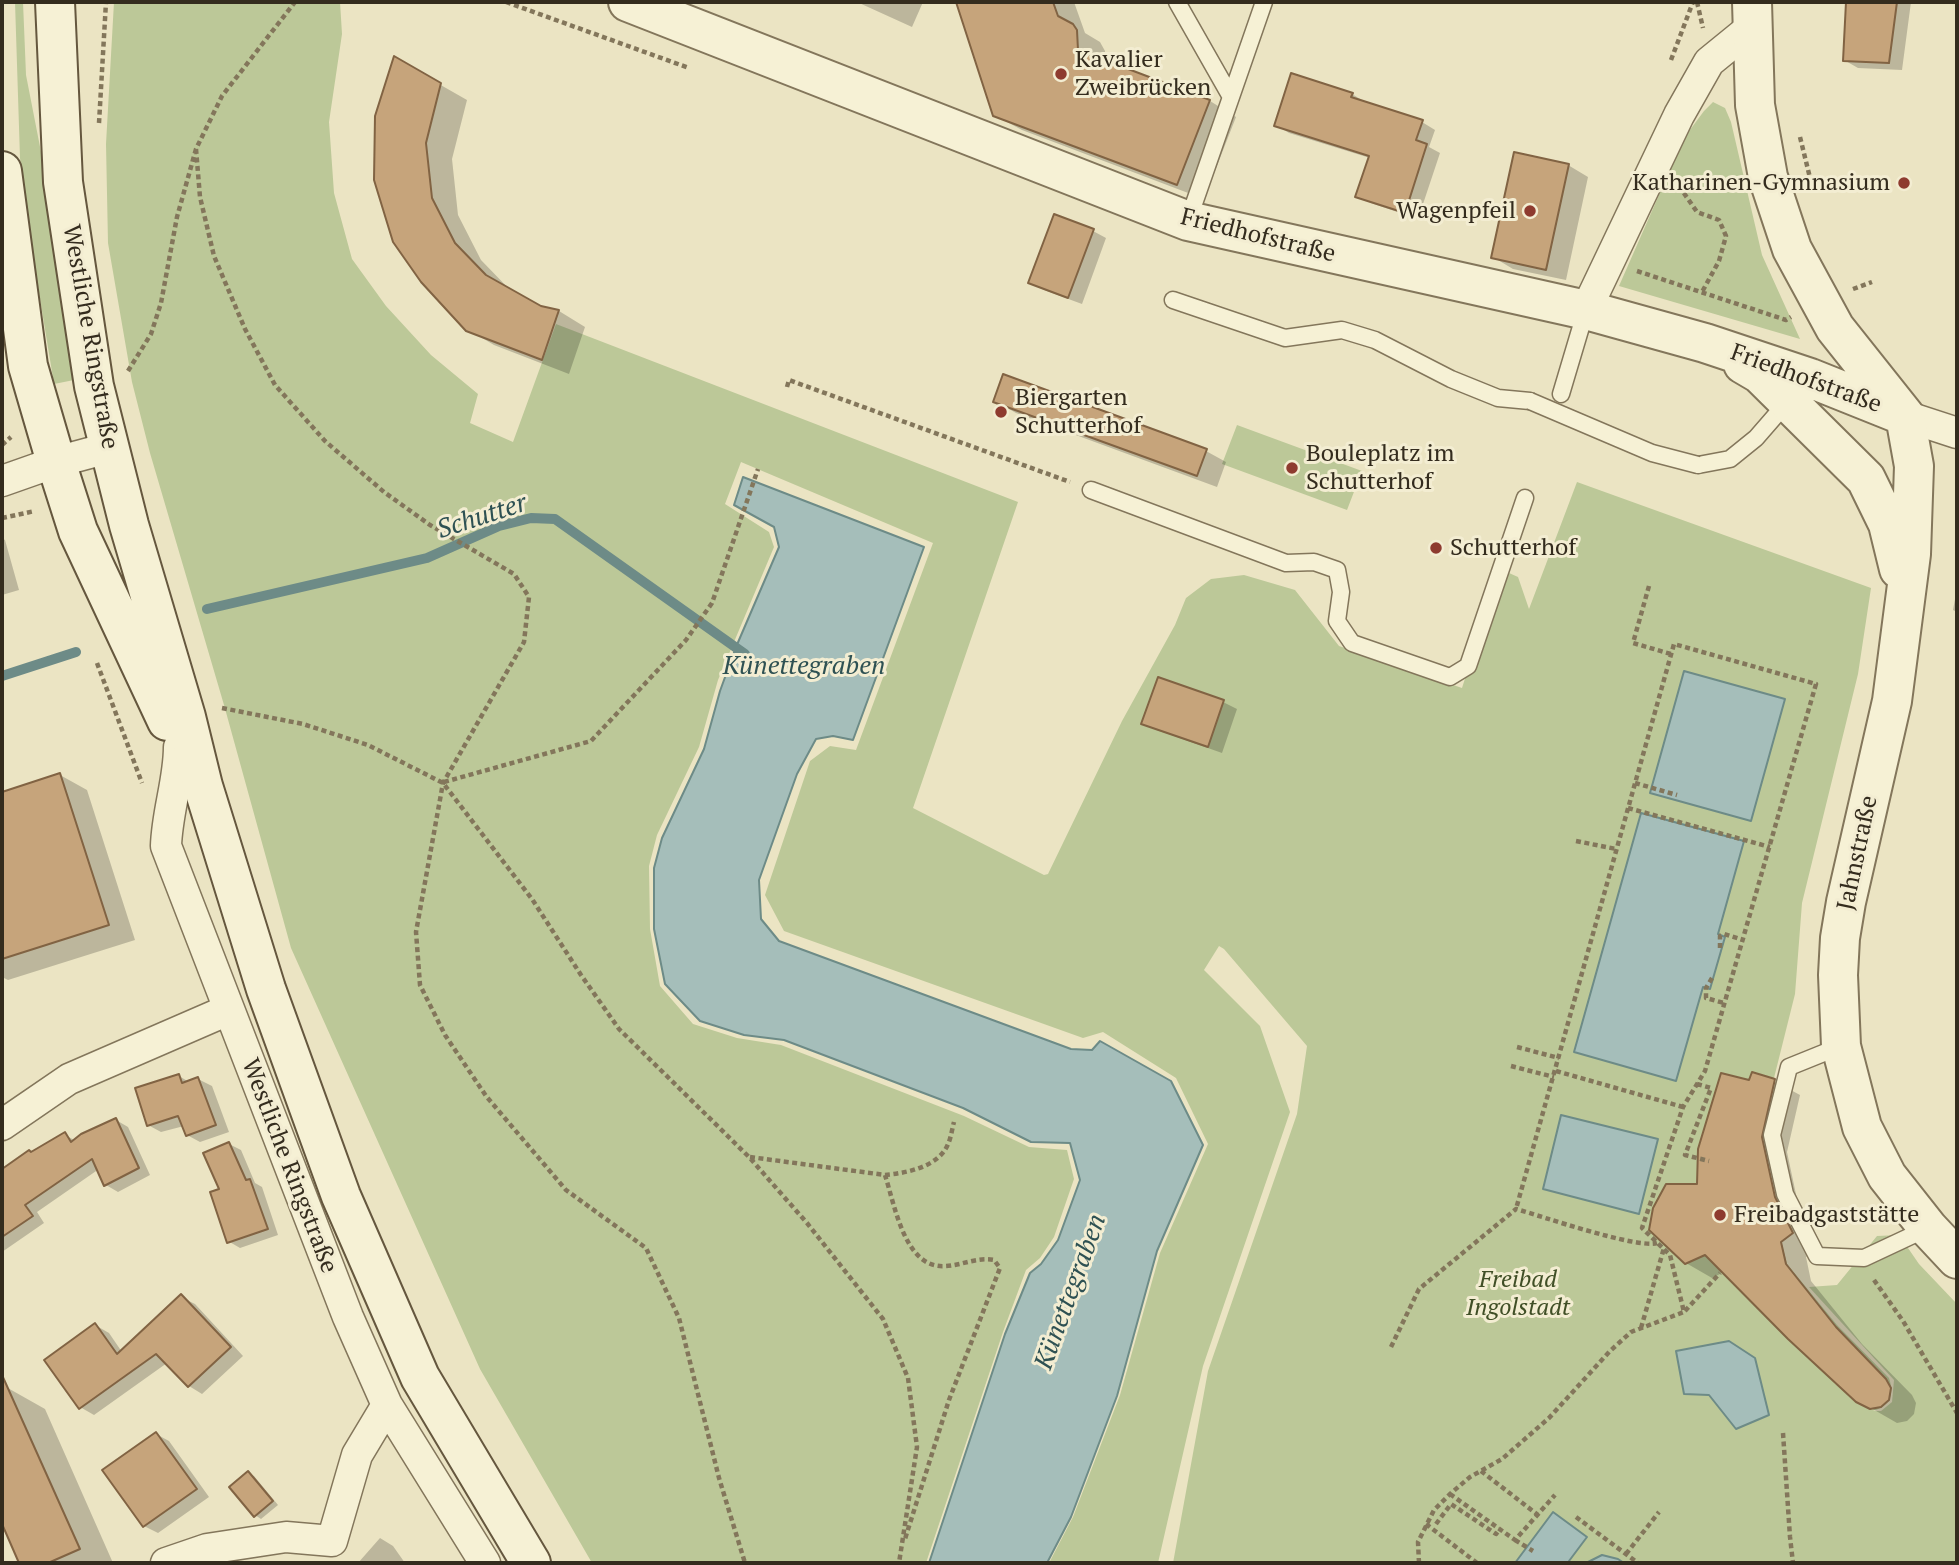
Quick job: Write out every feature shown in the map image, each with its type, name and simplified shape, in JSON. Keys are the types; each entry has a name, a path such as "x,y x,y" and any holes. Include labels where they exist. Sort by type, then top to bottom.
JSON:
{"street":[{"name":"Westliche Ringstraße","path":"55,2 63,182 94,386 108,447 186,717 203,786 266,989 341,1196 421,1377 531,1563"},
{"name":"Friedhofstraße","path":"628,2 1188,221 1586,310 1705,343 1760,374 1799,390 1905,416"},
{"path":"1586,310 1679,115 1709,62 1752,15"},
{"path":"1752,15 1755,105 1768,177 1792,249 1839,291 1835,328 1905,416 1957,433"},
{"name":"Westliche Ringstraße","path":"2,171 29,366 55,462 78,531 179,747 203,786"},
{"name":"Friedhofstraße","path":"1799,390 1824,436 1866,479 1888,524 1905,592"},
{"name":"Jahnstraße","path":"1905,416 1914,466 1911,554 1892,701 1840,938 1838,975 1841,1046 1862,1126 1886,1175 1928,1228 1957,1259"},
{"path":"2,481 108,447"},
{"name":"Westliche Ringstraße","path":"179,747 179,765 167,824 166,846 348,1317 387,1405 485,1563"},
{"path":"2,1125 69,1079 228,1010"},
{"path":"166,1563 207,1549 286,1537 331,1552 357,1455 387,1405"}],"lane":[{"path":"1177,2 1231,97"},
{"path":"1188,221 1264,2"},
{"path":"1173,300 1285,338 1342,330 1375,340 1451,379 1498,398 1530,401 1651,453 1698,465 1730,458 1756,438 1799,390"},
{"path":"1561,394 1586,310"},
{"path":"1091,490 1286,563 1314,562 1337,570 1341,592 1337,621 1352,643 1450,677 1468,666 1525,498"},
{"path":"1841,1046 1789,1067 1772,1135 1785,1194 1817,1256 1864,1258 1928,1228"}],"path":[{"path":"99,132 106,2"},
{"path":"121,368 123,381 151,334 161,303 177,217 196,149 222,96 295,2"},
{"path":"1800,135 1814,198"},
{"path":"196,149 200,197 214,256 245,329 275,385 325,441 384,492 430,525 514,574 529,597 524,642 443,783 416,932 421,985 445,1035 486,1096 566,1189 646,1248 679,1318 719,1478 745,1563"},
{"path":"1658,158 1697,212 1719,220 1726,236 1719,261 1702,292"},
{"path":"1607,264 1786,320 1839,291 1872,282"},
{"path":"787,387 789,380 1091,490"},
{"path":"2,445 11,437"},
{"path":"443,783 591,741 686,640 712,603 758,469"},
{"path":"2,518 40,510"},
{"path":"1649,586 1633,643 1671,654"},
{"path":"1391,1347 1419,1289 1516,1209 1674,644 1816,684 1705,1070 1683,1107 1642,1228 1670,1255 1684,1312"},
{"path":"93,652 147,794"},
{"path":"215,704 223,710 303,724 368,745 443,783 532,899 619,1029 749,1157 807,1223 883,1319 908,1378 917,1447 899,1563"},
{"path":"1635,783 1677,794"},
{"path":"1628,808 1770,847"},
{"path":"1576,841 1617,849"},
{"path":"1720,948 1720,936 1724,934 1743,940"},
{"path":"1712,978 1706,988 1706,998 1724,1003"},
{"path":"1517,1047 1559,1058"},
{"path":"1511,1066 1555,1074 1683,1107"},
{"path":"1697,1084 1711,1088 1685,1155 1709,1161"},
{"path":"749,1157 808,1167 885,1175 902,1173 940,1156 948,1146 954,1122"},
{"path":"1702,1160 1704,1153"},
{"path":"885,1175 901,1227 915,1255 932,1267 983,1258 994,1260 1000,1268 949,1400 900,1554"},
{"path":"1516,1209 1623,1240 1652,1245 1658,1243"},
{"path":"1641,1328 1664,1248"},
{"path":"1419,1563 1418,1542 1434,1510 1470,1477 1502,1458 1549,1418 1632,1332 1684,1312 1720,1273"},
{"path":"1869,1273 1903,1321 1957,1413"},
{"path":"1783,1433 1793,1563"},
{"path":"1481,1471 1538,1515"},
{"path":"1451,1494 1533,1551"},
{"path":"1515,1540 1555,1495"},
{"path":"1438,1523 1451,1504 1496,1534 1500,1530"},
{"path":"1626,1555 1659,1512"},
{"path":"1576,1517 1638,1563"},
{"path":"1426,1524 1477,1563"}],"green space":[{"path":"15,2 23,2 26,75 42,157 51,236 74,380 54,384 20,158"},
{"name":"Freibad Ingolstadt","path":"114,2 340,2 342,34 329,122 334,193 352,259 386,306 431,355 478,394 470,423 513,442 556,324 1018,502 913,808 1044,875 1048,874 1122,721 1175,625 1186,598 1211,579 1244,575 1295,590 1339,646 1462,688 1500,569 1518,577 1529,609 1577,482 1871,588 1858,674 1802,903 1795,994 1757,1146 1787,1264 1837,1325 1889,1378 1891,1395 1887,1403 1873,1411 1881,1411 1892,1402 1894,1380 1809,1287 1837,1285 1877,1236 1899,1235 1919,1264 1957,1304 1957,1563 1173,1563 1208,1371 1297,1114 1307,1046 1219,946 1204,970 1260,1026 1290,1112 1203,1366 1158,1563 1049,1563 1073,1517 1120,1395 1160,1253 1208,1144 1176,1078 1103,1032 1083,1038 784,931 765,895 810,761 830,746 856,750 933,543 741,462 725,504 769,532 774,547 718,680 699,747 657,835 649,866 650,929 660,986 693,1024 737,1038 781,1045 964,1116 1029,1147 1067,1150 1074,1179 1054,1237 1040,1258 1026,1270 926,1563 592,1563 480,1369 291,948 132,382 108,243 106,144"},
{"path":"1713,102 1725,108 1731,122 1762,255 1800,339 1619,286 1684,138"},
{"name":"Bouleplatz im Schutterhof","path":"1237,425 1362,471 1347,510 1222,464"}],"water":[{"name":"Künettegraben","path":"743,477 924,547 853,740 833,736 816,739 797,774 759,880 761,919 779,941 1071,1049 1092,1050 1100,1041 1171,1081 1203,1145 1157,1251 1117,1396 1071,1517 1047,1563 929,1563 1005,1334 1030,1273 1041,1264 1058,1240 1080,1180 1070,1143 1031,1142 963,1108 784,1040 744,1035 700,1021 665,984 654,929 654,868 662,838 704,749 736,647 779,547 774,527 734,505"},
{"path":"1684,671 1785,699 1751,821 1650,793"},
{"path":"1641,813 1744,841 1718,934 1725,937 1710,989 1703,987 1676,1081 1574,1052"},
{"path":"1561,1115 1658,1139 1639,1214 1543,1189"},
{"path":"1729,1341 1755,1358 1769,1415 1736,1429 1709,1395 1684,1394 1676,1351"},
{"path":"1553,1512 1587,1537 1569,1561 1572,1563 1515,1563"},
{"path":"1602,1555 1618,1559 1624,1563 1586,1563"}],"building":[{"name":"Kavalier Zweibrücken","path":"956,2 1053,2 1058,16 1073,24 1077,30 1078,50 1210,100 1177,185 993,116"},
{"path":"1846,2 1897,2 1889,63 1843,61"},
{"path":"394,56 441,83 426,143 432,198 455,243 486,275 541,306 559,310 542,360 466,331 421,282 393,242 374,180 375,116"},
{"path":"1291,73 1353,93 1351,97 1423,120 1416,140 1427,144 1405,213 1355,197 1369,156 1274,126"},
{"name":"Wagenpfeil","path":"1514,152 1569,164 1546,270 1491,258"},
{"path":"1054,214 1094,229 1068,298 1028,283"},
{"path":"1003,374 1207,449 1197,476 993,402"},
{"path":"1158,677 1224,700 1208,747 1141,724"},
{"path":"60,773 109,925 2,959 2,792"},
{"path":"1752,1072 1775,1079 1762,1137 1775,1197 1793,1233 1781,1242 1786,1264 1836,1327 1886,1379 1891,1388 1889,1400 1881,1407 1870,1409 1856,1402 1788,1339 1705,1255 1685,1264 1649,1230 1653,1208 1666,1184 1697,1184 1698,1149 1721,1073 1749,1080"},
{"path":"179,1074 182,1083 198,1077 216,1125 186,1136 178,1116 147,1126 135,1088"},
{"path":"116,1118 139,1168 104,1186 92,1159 25,1205 33,1216 2,1237 2,1169 29,1150 31,1152 65,1132 71,1142 81,1134"},
{"path":"229,1142 246,1180 250,1179 268,1229 227,1243 210,1192 219,1189 203,1153"},
{"path":"181,1294 231,1347 188,1387 156,1354 79,1409 44,1360 95,1323 117,1354"},
{"path":"2,1375 80,1549 48,1563 19,1563 2,1524"},
{"path":"156,1432 197,1489 143,1527 102,1470"},
{"path":"248,1471 273,1501 254,1517 229,1487"}],"waterway":[{"name":"Schutter","path":"207,609 427,558 499,526 531,518 555,519 745,654"},
{"name":"Schutter","path":"2,676 76,652"}],"place":[{"name":"Kavalier Zweibrücken","path":"1061,74"},
{"name":"Katharinen-Gymnasium","path":"1904,183"},
{"name":"Wagenpfeil","path":"1530,211"},
{"name":"Biergarten Schutterhof","path":"1001,412"},
{"name":"Bouleplatz im Schutterhof","path":"1292,468"},
{"name":"Schutterhof","path":"1436,548"},
{"name":"Freibadgaststätte","path":"1720,1215"}]}
